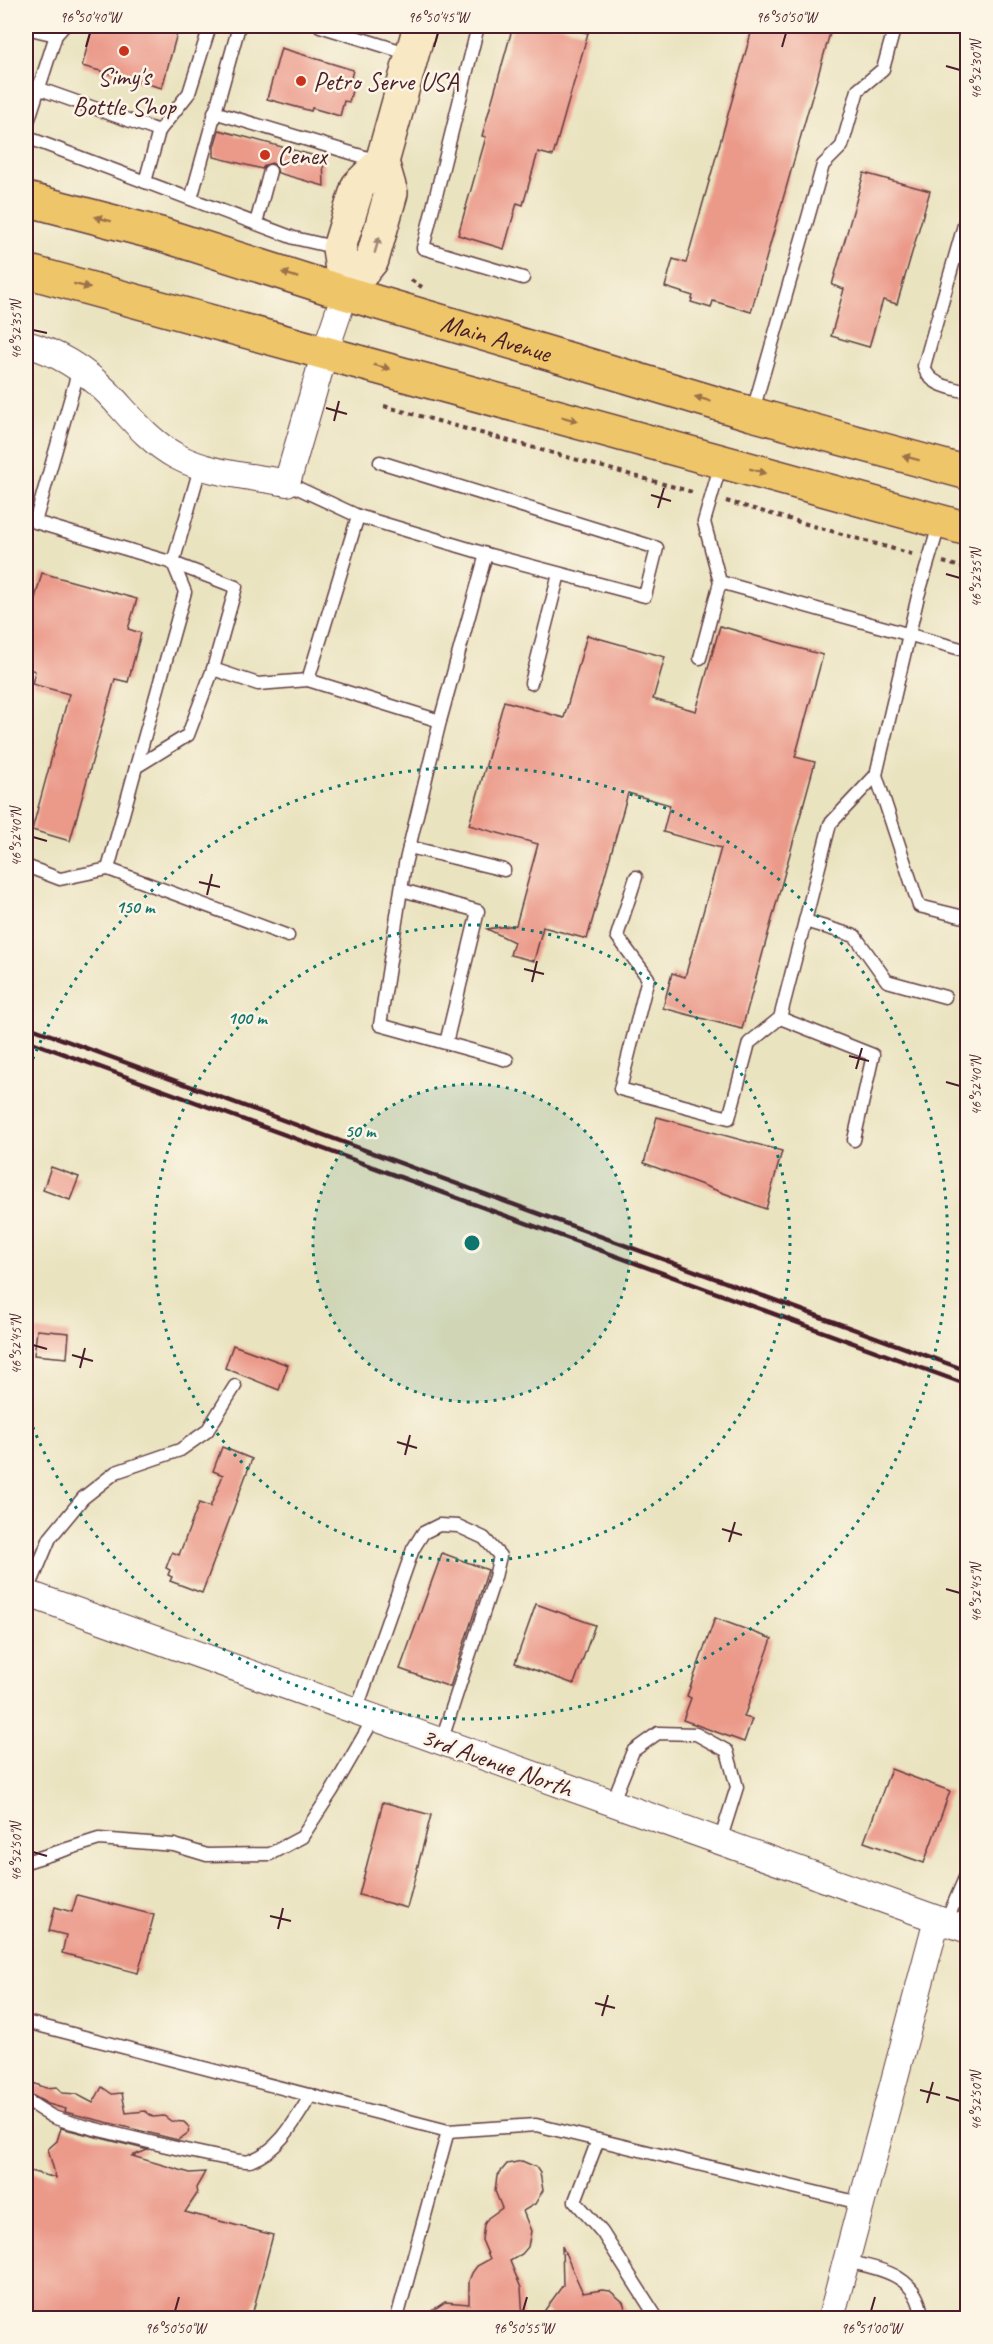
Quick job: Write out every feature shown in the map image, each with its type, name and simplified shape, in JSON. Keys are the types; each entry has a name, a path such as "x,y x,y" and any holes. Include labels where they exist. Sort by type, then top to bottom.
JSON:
{"main road":[{"name":"Main Avenue","path":"26,199 160,234 345,293 752,414 968,473"},
{"path":"26,271 954,525"}],"street":[{"path":"345,293 339,248 358,186 382,162 415,40"},
{"path":"26,344 41,348 80,369 106,392 137,426 173,454 200,468 287,483 325,352 345,293 372,260 391,193 382,162"},
{"name":"3rd Avenue North","path":"26,1593 950,1924"},
{"path":"831,2319 860,2203 950,1924"}],"lane":[{"path":"145,182 159,130 189,93 210,26"},
{"path":"191,199 239,26"},
{"path":"320,26 415,40"},
{"path":"478,26 423,248 523,279"},
{"path":"752,414 823,165 843,146 858,90 883,69 895,26"},
{"path":"26,27 60,30 26,129"},
{"path":"26,84 159,130"},
{"path":"214,112 382,162"},
{"path":"276,145 279,131"},
{"path":"26,137 294,238 339,248"},
{"path":"256,224 270,171"},
{"path":"968,211 924,366 926,374 931,379 946,387 968,392"},
{"path":"80,369 34,522 173,562 236,587 213,669 188,735 136,767"},
{"path":"700,658 720,582 704,522 722,461"},
{"path":"287,483 358,516 486,554 645,596 657,548 380,462"},
{"path":"108,869 185,592 173,562 200,468"},
{"path":"308,680 358,516"},
{"path":"636,878 618,936 648,978 621,1089 729,1118 749,1043 780,1018 830,824 876,775 930,558 954,525"},
{"path":"486,554 440,721 410,847 380,1024 507,1060"},
{"path":"531,683 560,574"},
{"path":"720,582 968,651"},
{"path":"213,669 258,684 308,680 440,721"},
{"path":"876,775 919,906 968,918"},
{"path":"410,847 504,870"},
{"path":"26,866 60,879 108,869 288,936"},
{"path":"402,890 478,911 446,1043"},
{"path":"805,921 855,936 887,981 945,997"},
{"path":"780,1018 873,1055 854,1140"},
{"path":"26,1593 50,1538 83,1498 116,1472 180,1450 207,1431 235,1386"},
{"path":"26,1863 99,1839 174,1845 207,1855 270,1854 302,1837 332,1791 365,1714 413,1549 423,1533 439,1525 458,1526 484,1538 500,1556 441,1742"},
{"path":"612,1803 633,1751 658,1733 696,1734 727,1751 737,1787 720,1841"},
{"path":"950,1924 968,1871"},
{"path":"26,2022 448,2131 536,2126 860,2203"},
{"path":"26,2100 53,2117 215,2158 247,2162 270,2150 285,2135 311,2095"},
{"path":"397,2319 448,2131"},
{"path":"598,2140 575,2201 602,2232 657,2319"},
{"path":"845,2261 877,2268 913,2288 921,2304 922,2319"}],"path":[{"path":"384,406 968,569"}],"building":[{"path":"93,26 179,26 162,88 82,66"},
{"path":"513,26 560,26 588,33 553,156 538,152 523,205 517,203 504,249 458,235 486,137 482,136"},
{"path":"753,26 832,26 751,312 713,301 711,308 691,302 693,296 665,287 673,259 686,263"},
{"path":"281,48 353,70 350,82 354,83 349,102 344,101 340,116 267,99"},
{"path":"219,130 323,158 324,186 278,173 276,166 272,163 265,165 262,169 214,157 214,147"},
{"path":"864,173 930,191 897,304 883,300 869,347 831,336 844,289 832,285"},
{"path":"42,573 137,599 128,629 141,633 128,682 115,679 70,841 32,830 69,694 32,684 35,671 26,668 26,631"},
{"path":"720,626 823,655 795,757 815,762 742,1029 663,1008 672,973 685,977 721,848 663,832 670,805 628,793 587,939 543,927 534,961 510,955 514,942 487,929 516,925 538,844 469,825 504,701 564,718 587,635 665,657 653,699 696,711"},
{"path":"657,1117 782,1151 766,1209 644,1163"},
{"path":"51,1167 79,1177 70,1200 43,1190"},
{"path":"37,1330 69,1333 67,1358 34,1355"},
{"path":"233,1345 288,1365 279,1390 225,1368"},
{"path":"222,1447 252,1459 202,1593 170,1581 172,1577 168,1575 170,1570 166,1568 172,1552 179,1555 199,1503 210,1507 223,1475 213,1471"},
{"path":"442,1553 488,1570 450,1687 400,1669"},
{"path":"536,1604 595,1625 574,1684 515,1663"},
{"path":"715,1618 772,1639 744,1717 752,1719 744,1742 683,1720 691,1698 687,1696"},
{"path":"891,1769 950,1791 924,1863 864,1842"},
{"path":"383,1802 431,1815 407,1908 359,1895"},
{"path":"77,1895 154,1915 138,1973 62,1953 66,1935 49,1931 55,1907 72,1912"},
{"path":"33,2083 46,2088 57,2087 63,2093 76,2094 93,2103 102,2087 112,2094 122,2093 126,2113 145,2111 153,2117 164,2116 171,2121 184,2122 189,2127 188,2133 178,2140 65,2112 66,2109 48,2104 26,2092 28,2086"},
{"path":"61,2128 148,2150 132,2156 190,2173 205,2172 196,2188 197,2194 185,2212 273,2235 251,2319 26,2319 26,2170 56,2178 48,2149 57,2141"},
{"path":"522,2161 536,2167 540,2173 543,2190 535,2204 523,2211 531,2231 528,2247 522,2254 510,2261 521,2288 523,2319 419,2319 445,2302 469,2304 469,2281 472,2273 477,2266 490,2259 482,2240 484,2225 488,2218 502,2208 495,2191 497,2176 507,2164"},
{"path":"562,2246 583,2293 610,2291 623,2302 629,2319 552,2319 545,2310 563,2285"}],"railway":[{"path":"26,1026 968,1371"},
{"path":"26,1040 968,1385"}],"place":[{"name":"Simy's Bottle Shop","path":"124,51"},
{"name":"Petro Serve USA","path":"301,81"},
{"name":"Cenex","path":"265,155"}]}
